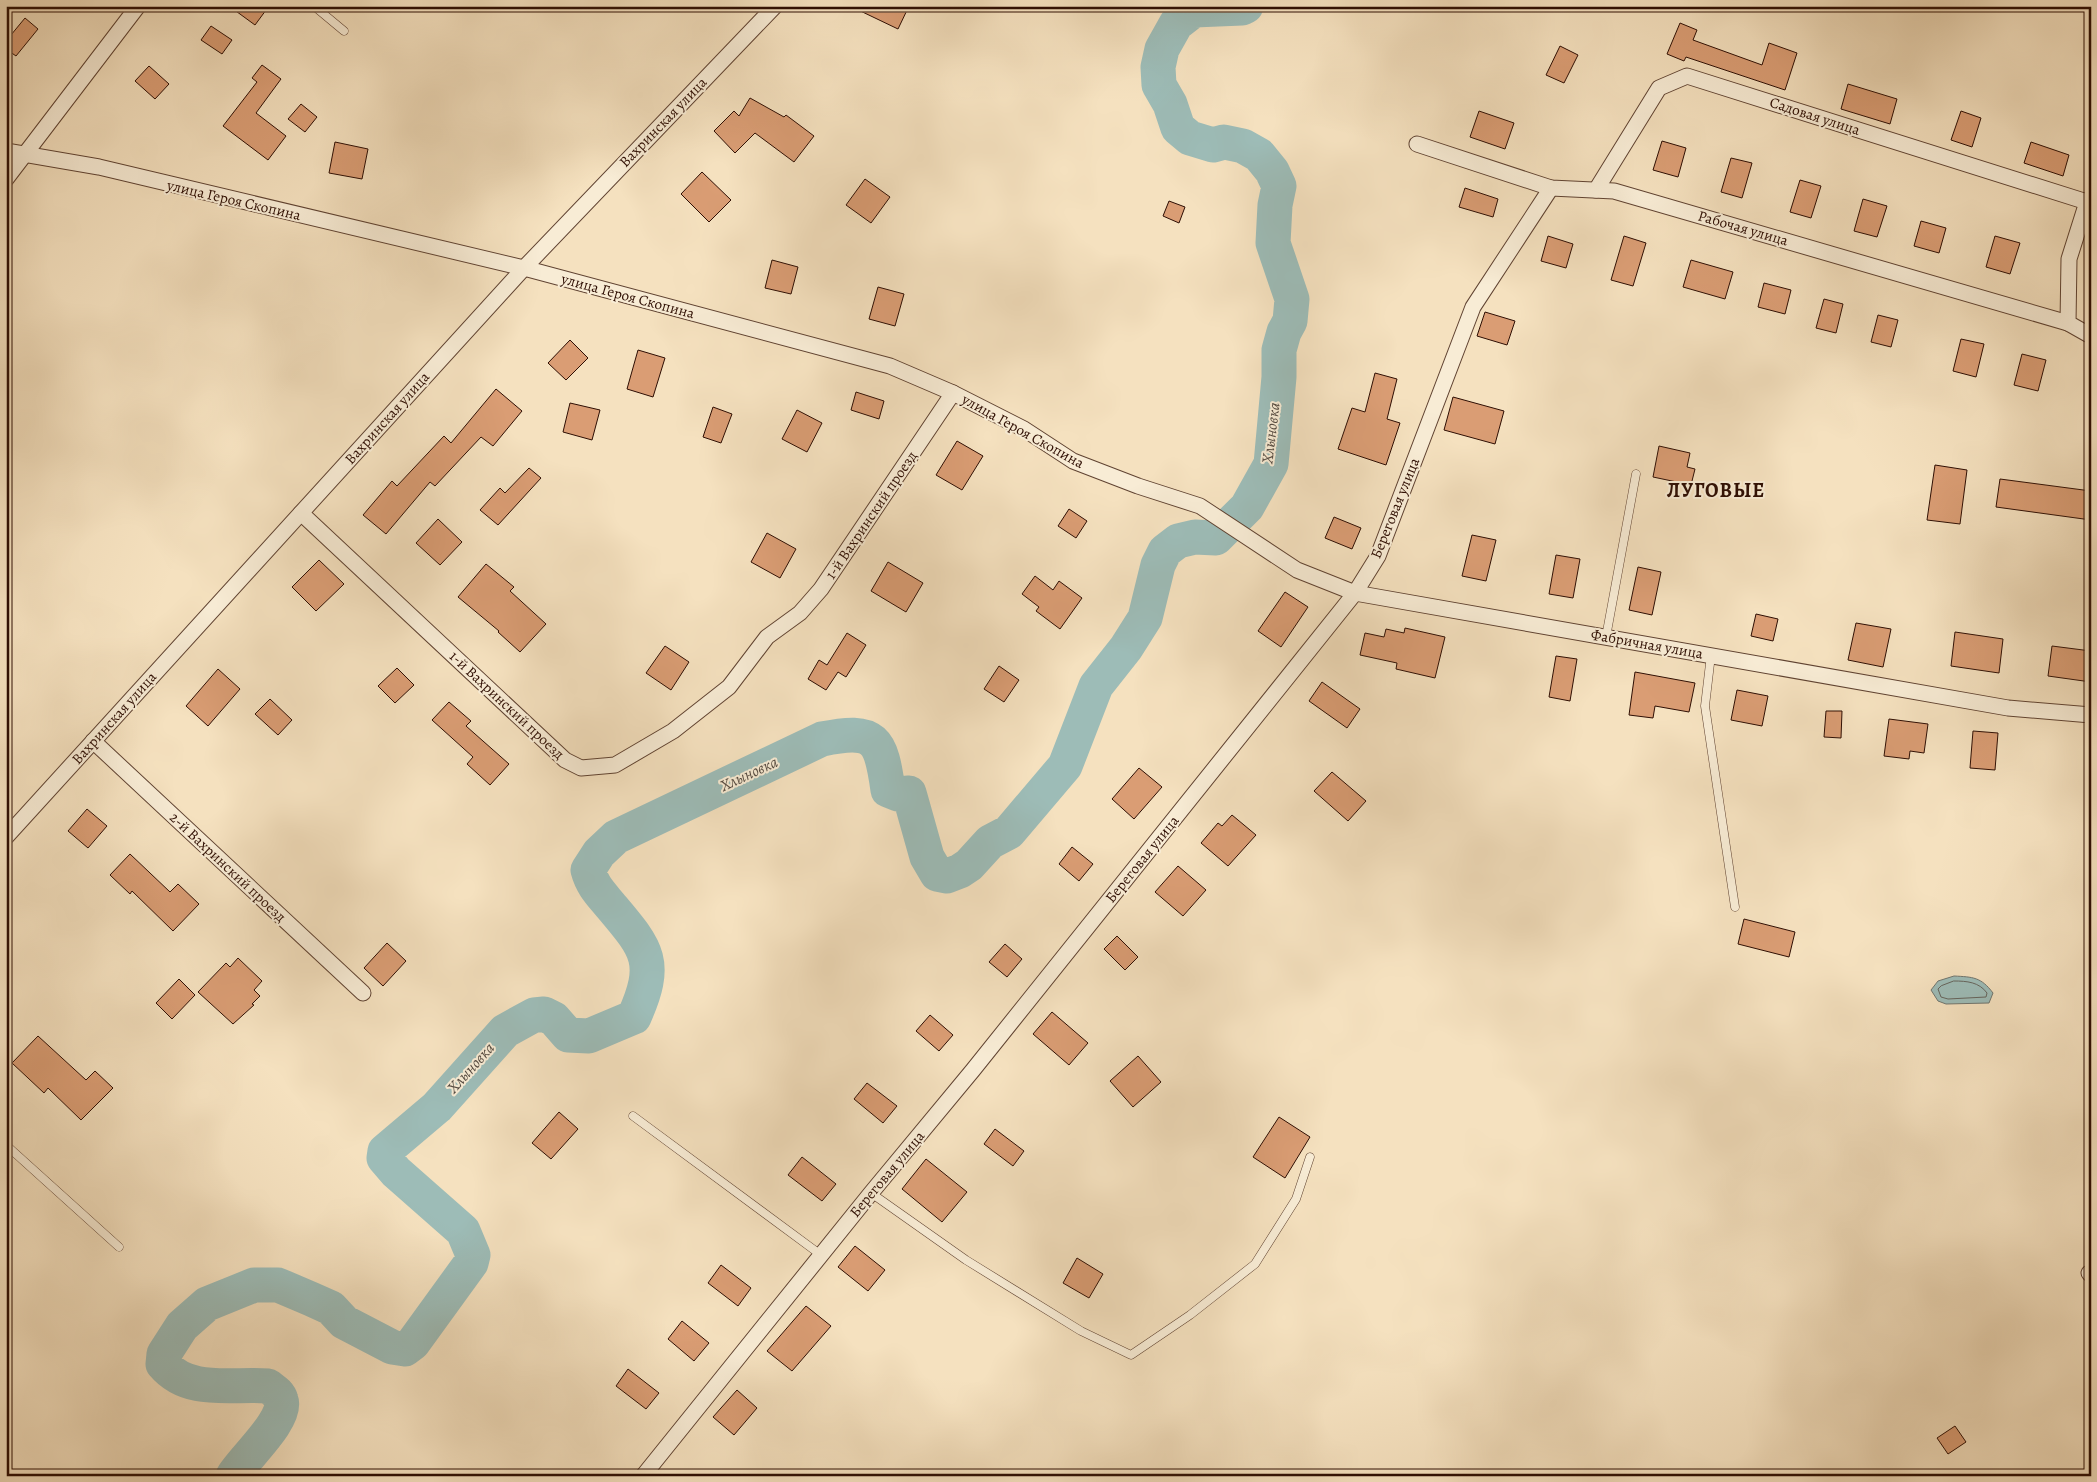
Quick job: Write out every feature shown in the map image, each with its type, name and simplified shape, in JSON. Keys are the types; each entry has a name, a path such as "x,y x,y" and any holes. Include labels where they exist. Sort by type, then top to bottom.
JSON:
{"street":[{"path":"6,178 138,6"},
{"name":"Вахринская улица","path":"6,837 524,268 775,6"},
{"name":"Садовая улица","path":"1596,190 1659,88 1687,76 2089,200"},
{"name":"Рабочая улица","path":"1416,144 1551,188 1614,191 2068,323 2091,336"},
{"name":"улица Героя Скопина","path":"6,152 99,167 524,268 890,366 953,393 1024,429 1073,461 1138,486 1200,506 1221,519"},
{"name":"Береговая улица","path":"643,1476 871,1193 973,1070 1355,593 1378,556 1473,307 1551,188"},
{"path":"2068,323 2070,259 2089,200"},
{"name":"1-й Вахринский проезд","path":"301,513 565,760 581,768 614,765 673,731 729,687 767,637 800,613 821,589 953,393"},
{"name":"Фабричная улица","path":"1221,519 1297,570 1355,593 2008,708 2091,715"},
{"name":"2-й Вахринский проезд","path":"93,741 363,993"}],"lane":[{"path":"314,6 344,31"},
{"path":"1606,637 1636,474"},
{"path":"1711,656 1705,706 1735,907"},
{"path":"633,1116 821,1255"},
{"path":"6,1145 119,1247"},
{"path":"871,1193 966,1260 1081,1331 1131,1355 1190,1316 1256,1264 1296,1199 1310,1158"}],"water":[{"path":"1954,976 1976,979 1985,984 1993,993 1989,1003 1946,1004 1938,1001 1931,990 1938,981"}],"building":[{"path":"229,6 269,6 255,25"},
{"path":"850,6 909,6 898,29"},
{"path":"25,18 38,29 16,56 6,49 6,41"},
{"path":"1680,23 1697,30 1693,40 1762,65 1769,43 1797,53 1785,90 1686,57 1684,61 1667,54"},
{"path":"211,26 232,40 222,54 201,40"},
{"path":"1560,46 1578,55 1564,83 1546,75"},
{"path":"262,65 281,79 256,113 286,136 268,160 223,126 257,82 252,78"},
{"path":"149,66 169,84 155,99 135,81"},
{"path":"1848,84 1897,99 1890,124 1841,109"},
{"path":"750,98 784,117 786,115 814,136 794,162 755,133 735,153 714,131 734,111 739,116"},
{"path":"301,104 317,117 305,132 288,119"},
{"path":"1479,111 1514,123 1505,149 1470,137"},
{"path":"1961,111 1981,118 1972,147 1951,140"},
{"path":"1662,141 1686,148 1678,177 1653,170"},
{"path":"335,142 368,149 362,179 329,173"},
{"path":"2031,142 2069,155 2063,176 2024,163"},
{"path":"1731,158 1752,163 1742,198 1721,192"},
{"path":"702,172 731,200 709,222 681,194"},
{"path":"865,179 890,197 871,223 846,205"},
{"path":"1800,180 1821,186 1811,218 1790,212"},
{"path":"1465,188 1498,199 1493,217 1459,207"},
{"path":"1863,199 1887,206 1877,237 1854,231"},
{"path":"1169,201 1185,207 1179,223 1163,216"},
{"path":"1921,221 1946,228 1939,253 1914,246"},
{"path":"1548,236 1573,244 1566,268 1541,261"},
{"path":"1624,236 1646,243 1633,286 1611,280"},
{"path":"1995,236 2020,243 2010,274 1986,267"},
{"path":"772,260 798,267 791,294 765,288"},
{"path":"1691,260 1733,272 1725,299 1683,287"},
{"path":"1764,283 1791,290 1785,314 1758,307"},
{"path":"878,287 904,294 895,326 869,319"},
{"path":"1824,299 1843,304 1836,333 1816,328"},
{"path":"1485,312 1515,321 1507,345 1477,336"},
{"path":"1878,315 1898,320 1891,347 1871,342"},
{"path":"1961,339 1984,344 1976,377 1953,371"},
{"path":"570,340 588,358 566,380 548,363"},
{"path":"638,350 665,358 653,397 627,389"},
{"path":"2022,354 2046,360 2038,391 2014,385"},
{"path":"1375,373 1397,379 1387,419 1400,423 1386,465 1338,449 1352,408 1365,412"},
{"path":"496,389 522,411 493,446 481,437 435,486 430,482 386,534 363,515 392,481 397,486 444,436 451,443"},
{"path":"856,392 884,401 879,419 851,410"},
{"path":"1453,397 1504,411 1495,444 1444,430"},
{"path":"570,403 600,410 592,440 563,432"},
{"path":"713,407 732,414 721,443 703,437"},
{"path":"797,410 822,423 807,452 782,439"},
{"path":"957,441 983,456 962,490 936,475"},
{"path":"1659,446 1690,453 1687,467 1695,469 1691,485 1653,477"},
{"path":"1935,465 1967,470 1960,524 1927,520"},
{"path":"529,468 541,478 498,525 480,510 500,488 505,493"},
{"path":"2000,479 2091,491 2091,520 1996,507"},
{"path":"1069,509 1087,521 1076,538 1058,526"},
{"path":"1334,517 1361,528 1352,549 1325,538"},
{"path":"438,519 462,542 440,565 416,543"},
{"path":"767,533 796,549 780,578 751,562"},
{"path":"1472,535 1496,540 1486,581 1462,576"},
{"path":"1556,555 1580,559 1573,598 1549,594"},
{"path":"319,560 344,584 316,611 292,587"},
{"path":"888,562 923,583 906,612 871,591"},
{"path":"486,564 514,587 510,591 546,624 520,652 499,631 458,597"},
{"path":"1638,567 1661,572 1652,615 1629,610"},
{"path":"1035,576 1053,590 1059,581 1082,598 1060,629 1036,611 1039,607 1022,594"},
{"path":"1285,592 1308,607 1281,647 1258,631"},
{"path":"1756,614 1778,619 1773,641 1751,636"},
{"path":"1856,623 1891,629 1883,667 1848,660"},
{"path":"1405,628 1445,637 1435,678 1396,669 1397,663 1360,655 1365,633 1384,637 1386,629 1404,633"},
{"path":"1955,632 2003,639 1999,673 1951,666"},
{"path":"847,633 866,645 846,677 838,672 826,690 808,679 819,660 827,665"},
{"path":"665,646 689,662 671,690 646,673"},
{"path":"2052,646 2091,651 2091,682 2048,676"},
{"path":"1556,656 1577,659 1570,701 1549,697"},
{"path":"999,666 1019,680 1004,702 984,689"},
{"path":"397,668 414,685 395,703 378,686"},
{"path":"218,669 240,689 208,726 186,706"},
{"path":"1635,672 1695,683 1689,712 1655,706 1653,718 1629,715"},
{"path":"1322,682 1360,709 1347,728 1309,701"},
{"path":"1737,690 1768,696 1762,726 1731,720"},
{"path":"270,699 292,720 278,735 255,714"},
{"path":"449,702 471,721 466,726 509,764 490,785 467,764 473,757 432,720"},
{"path":"1826,711 1842,711 1841,738 1824,737"},
{"path":"1889,719 1928,724 1924,753 1910,751 1909,759 1884,756"},
{"path":"1973,731 1998,733 1995,770 1970,768"},
{"path":"1139,768 1162,787 1134,819 1112,799"},
{"path":"1332,772 1366,801 1348,821 1314,791"},
{"path":"87,809 107,826 88,848 68,831"},
{"path":"1232,815 1256,835 1228,866 1201,843 1218,823 1222,826"},
{"path":"1072,847 1093,864 1079,881 1059,864"},
{"path":"130,854 170,892 178,884 199,904 173,931 132,891 130,894 110,875"},
{"path":"1178,866 1206,890 1183,916 1155,892"},
{"path":"1744,919 1795,932 1789,957 1738,944"},
{"path":"1117,936 1138,957 1125,970 1104,949"},
{"path":"387,943 406,961 383,986 364,968"},
{"path":"1005,944 1022,959 1007,977 989,962"},
{"path":"238,958 262,981 254,990 260,996 252,1004 254,1005 233,1024 198,992 226,963 230,967"},
{"path":"179,979 195,995 172,1019 156,1003"},
{"path":"1052,1012 1088,1043 1069,1065 1033,1034"},
{"path":"930,1015 953,1035 939,1051 916,1031"},
{"path":"38,1036 86,1080 95,1071 113,1088 81,1120 48,1088 44,1093 12,1063"},
{"path":"1138,1056 1161,1082 1133,1107 1110,1081"},
{"path":"867,1083 897,1106 883,1123 854,1099"},
{"path":"559,1112 578,1129 551,1159 532,1143"},
{"path":"1279,1117 1310,1137 1285,1178 1253,1157"},
{"path":"995,1129 1024,1151 1013,1166 984,1144"},
{"path":"802,1157 836,1184 822,1201 788,1175"},
{"path":"926,1159 967,1192 942,1222 902,1189"},
{"path":"855,1246 885,1270 868,1291 838,1267"},
{"path":"1077,1258 1103,1274 1089,1298 1063,1283"},
{"path":"721,1265 751,1288 738,1306 708,1283"},
{"path":"806,1306 831,1326 792,1371 767,1351"},
{"path":"682,1321 709,1343 694,1361 668,1339"},
{"path":"628,1369 659,1393 646,1409 616,1386"},
{"path":"737,1390 757,1408 734,1435 713,1417"},
{"path":"1955,1426 1966,1442 1948,1454 1937,1438"}],"waterway":[{"name":"Хлыновка","path":"233,1476 272,1428 281,1408 280,1398 268,1386 212,1386 185,1380 174,1374 163,1364 164,1354 182,1326 207,1304 254,1285 278,1285 311,1299 331,1308 344,1322 392,1347 405,1349 413,1343 471,1263 473,1255 463,1231 396,1172 384,1158 385,1151 437,1107 505,1031 534,1015 544,1014 554,1019 568,1035 589,1036 634,1017 646,982 645,956 633,933 600,893 592,880 588,870 599,853 616,837 822,739 854,735 873,741 878,749 882,759 888,790 898,794 909,793 927,857 937,874 947,876 960,871 969,865 990,842 1009,832 1065,766 1096,686 1126,648 1145,618 1158,565 1165,551 1178,541 1195,537 1216,538 1247,507 1271,464 1279,377 1279,350 1284,332 1290,321 1292,299 1273,243 1275,205 1279,186 1272,171 1259,155 1243,146 1224,142 1213,145 1190,138 1178,128 1170,104 1159,85 1158,67 1162,49 1176,24 1194,10 1242,8 1246,6"}],"district":[{"name":"ЛУГОВЫЕ","path":"1716,490"}]}
